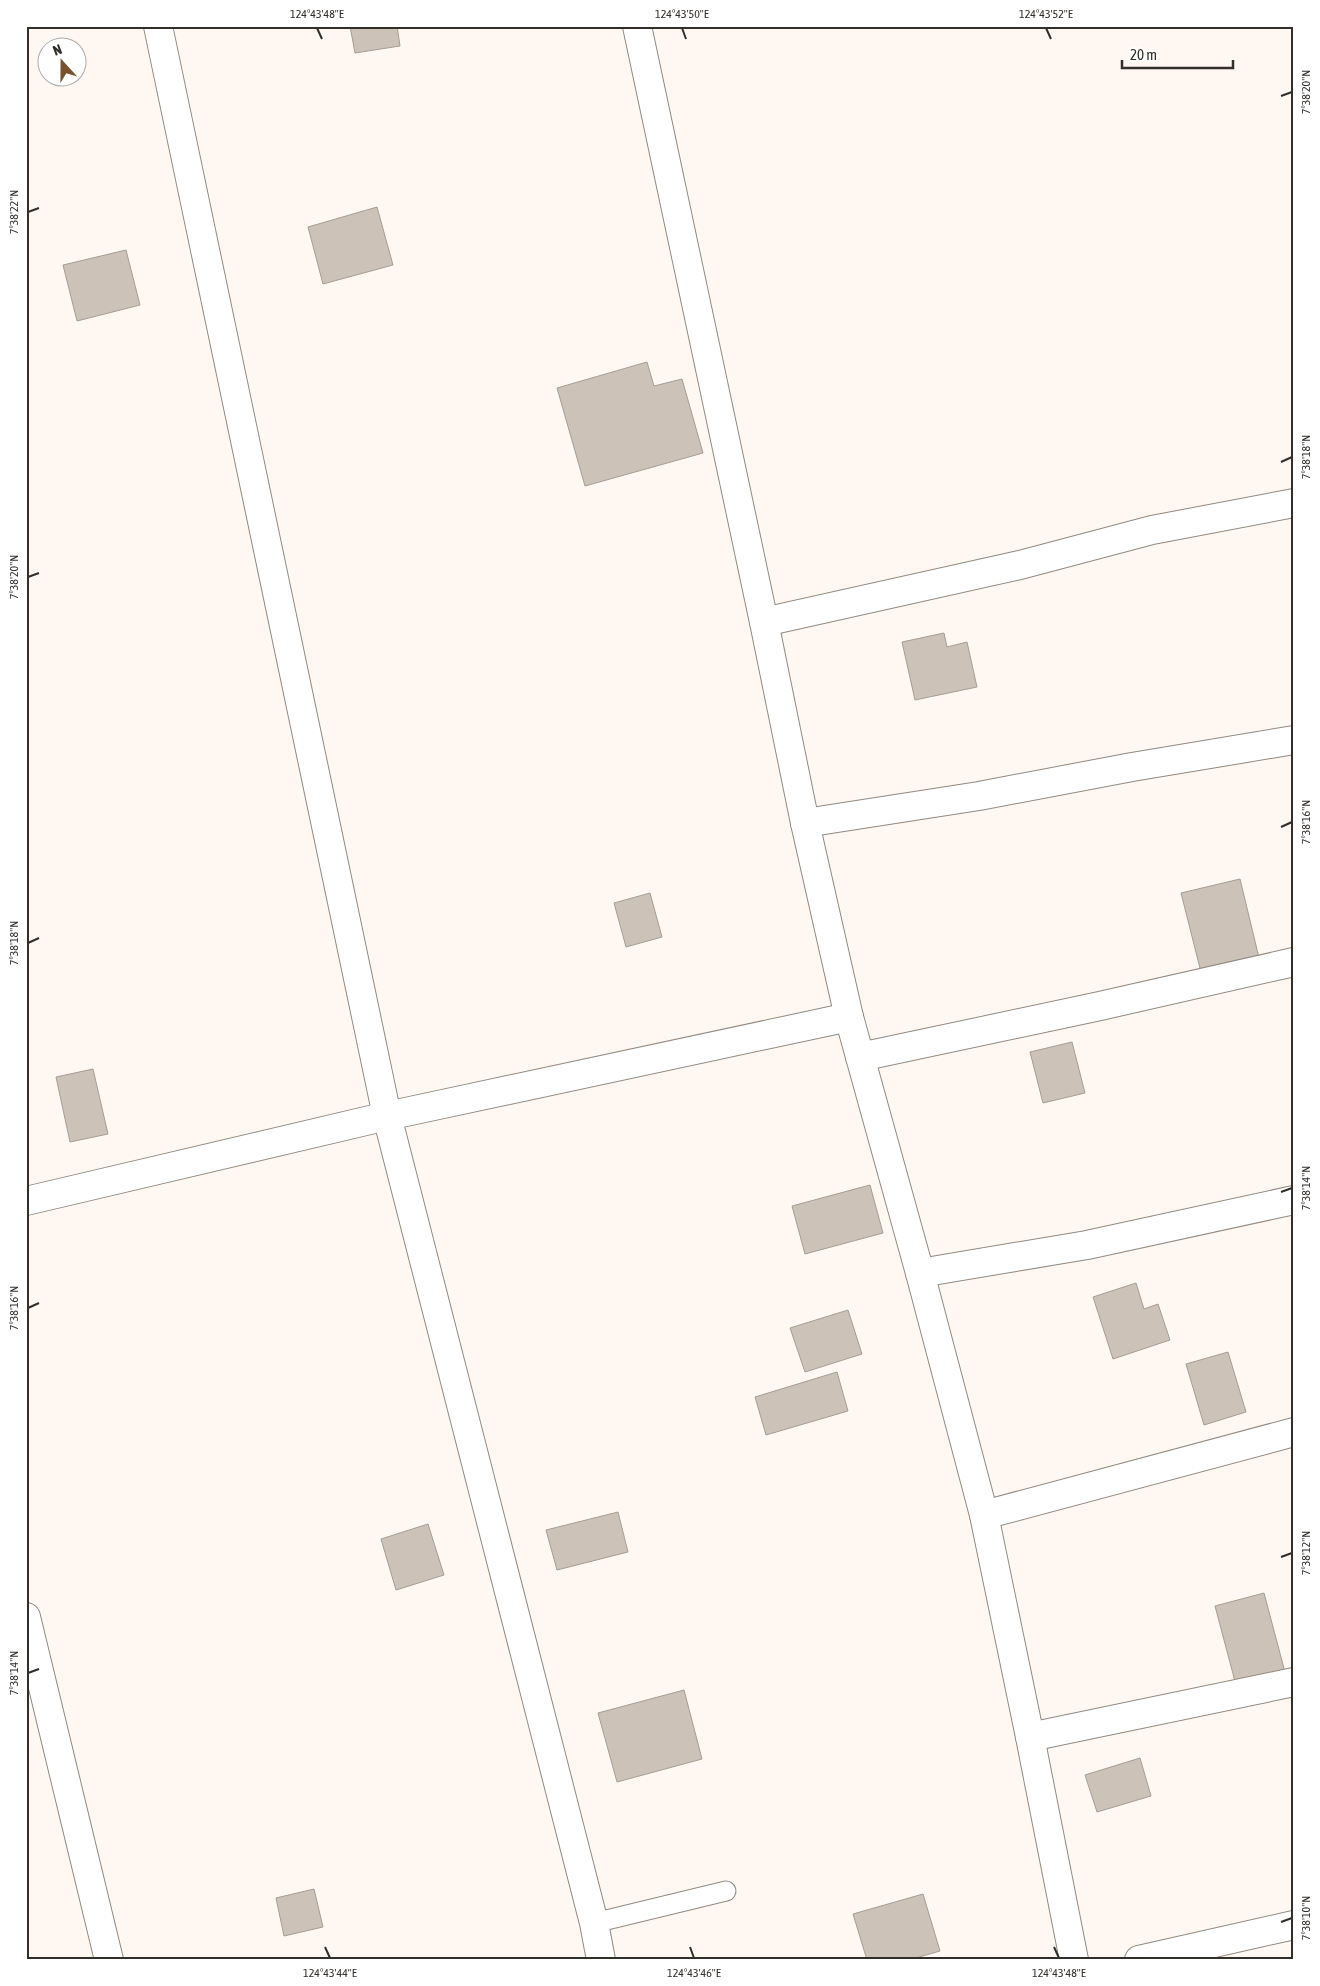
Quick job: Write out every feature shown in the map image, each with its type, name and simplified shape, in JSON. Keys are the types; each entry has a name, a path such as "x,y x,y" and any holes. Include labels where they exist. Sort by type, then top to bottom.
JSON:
{"street":[{"path":"158,26 387,1116 594,1923 601,1960"},
{"path":"636,26 764,622 805,823 849,1017 984,1514 1074,1960"},
{"path":"764,622 1020,564 1152,530 1294,503"},
{"path":"805,823 980,796 1132,767 1294,740"},
{"path":"860,1057 1294,962"},
{"path":"26,1201 387,1116 849,1017"},
{"path":"920,1273 1087,1245 1294,1200"},
{"path":"984,1514 1294,1432"},
{"path":"26,1618 109,1960"},
{"path":"1030,1737 1294,1682"},
{"path":"1139,1960 1294,1925"}],"lane":[{"path":"594,1923 726,1891"}],"building":[{"path":"350,26 397,26 400,46 355,53"},
{"path":"377,207 393,265 323,284 308,227"},
{"path":"126,250 140,305 77,321 63,265"},
{"path":"647,362 654,386 682,379 703,453 585,486 557,388"},
{"path":"944,633 947,647 967,642 977,687 915,700 902,642"},
{"path":"1240,879 1260,962 1202,976 1181,893"},
{"path":"650,893 662,937 626,947 614,903"},
{"path":"1072,1042 1085,1093 1043,1103 1030,1052"},
{"path":"93,1069 108,1134 70,1142 56,1077"},
{"path":"870,1185 883,1233 805,1254 792,1206"},
{"path":"1136,1283 1144,1309 1158,1304 1170,1340 1113,1359 1093,1297"},
{"path":"848,1310 862,1354 805,1372 790,1328"},
{"path":"1228,1352 1246,1412 1204,1425 1186,1364"},
{"path":"837,1372 848,1411 766,1435 755,1397"},
{"path":"618,1512 628,1552 557,1570 546,1530"},
{"path":"428,1524 444,1575 396,1590 381,1539"},
{"path":"1264,1593 1286,1676 1237,1689 1215,1606"},
{"path":"684,1690 702,1759 617,1782 598,1713"},
{"path":"1140,1758 1151,1796 1097,1812 1085,1775"},
{"path":"314,1889 323,1927 284,1936 276,1898"},
{"path":"923,1894 940,1951 909,1960 867,1960 853,1914"}]}
